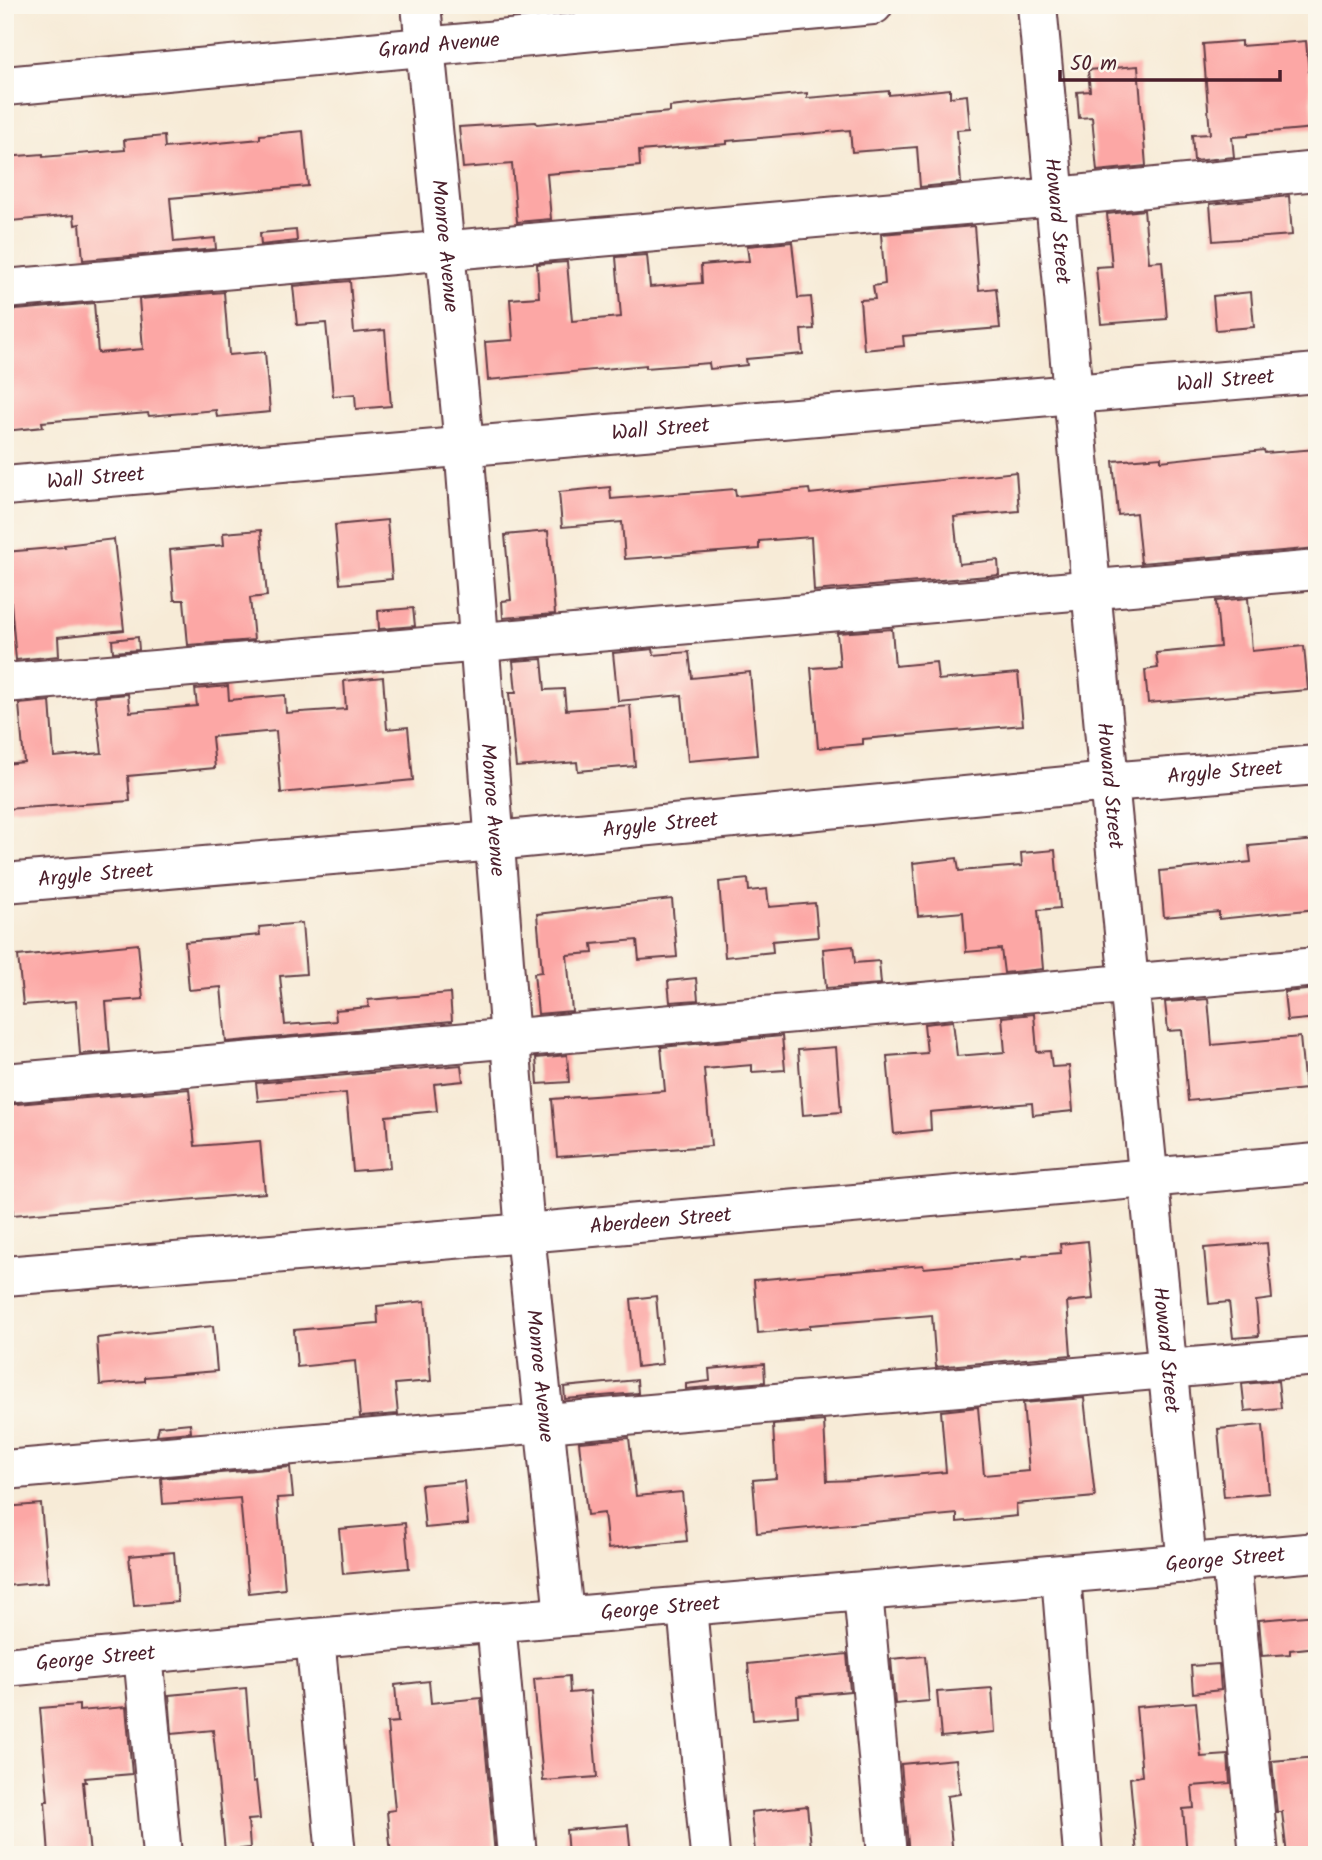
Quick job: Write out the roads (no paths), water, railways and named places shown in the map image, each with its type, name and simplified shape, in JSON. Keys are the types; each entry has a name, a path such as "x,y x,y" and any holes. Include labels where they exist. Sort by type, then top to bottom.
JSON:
{"street":[{"name":"Monroe Avenue","path":"421,5 464,445 525,1233 564,1616"},
{"name":"Grand Avenue","path":"5,86 873,5"},
{"name":"Howard Street","path":"1037,5 1109,782 1187,1564"},
{"path":"5,289 1317,172"},
{"name":"Wall Street","path":"5,486 1317,373"},
{"path":"5,683 1317,570"},
{"name":"Argyle Street","path":"5,883 1317,765"},
{"path":"5,1083 1317,967"},
{"name":"Aberdeen Street","path":"5,1276 1317,1163"},
{"path":"5,1470 1317,1356"},
{"name":"George Street","path":"5,1667 1317,1552"},
{"path":"1231,1560 1259,1855"},
{"path":"1061,1575 1083,1855"},
{"path":"863,1592 887,1855"},
{"path":"687,1607 710,1855"},
{"path":"496,1622 517,1855"},
{"path":"315,1638 336,1855"},
{"path":"143,1654 162,1855"}]}
